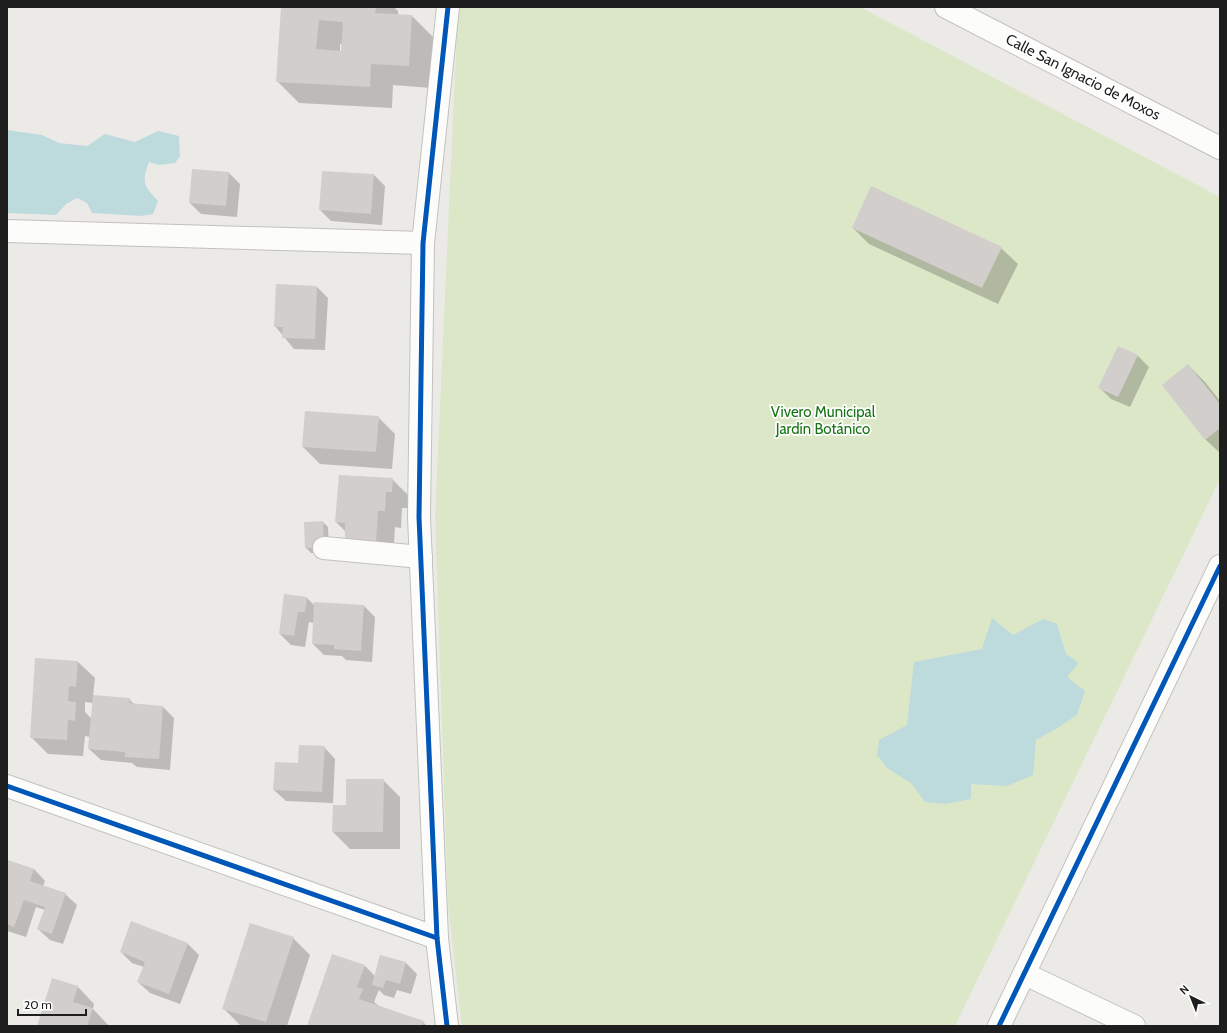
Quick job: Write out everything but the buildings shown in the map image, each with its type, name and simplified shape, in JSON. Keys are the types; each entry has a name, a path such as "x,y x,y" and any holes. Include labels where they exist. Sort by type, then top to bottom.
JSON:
{"street":[{"path":"447,1026 437,938 419,517 423,243 448,7"},
{"name":"Calle San Ignacio de Moxos","path":"946,7 1220,148"},
{"path":"7,231 423,243"},
{"path":"324,548 421,557"},
{"path":"999,1026 1220,566"},
{"path":"7,786 437,938"},
{"path":"1024,974 1134,1026"}],"green space":[{"name":"Vivero Municipal Jardín Botánico","path":"458,7 860,7 1220,197 1220,479 955,1026 462,1026 448,905 435,517"}],"water":[{"path":"7,130 42,135 59,143 87,146 105,134 135,142 158,131 179,136 180,156 175,163 159,165 149,162 145,174 145,183 158,201 153,214 141,216 92,213 87,203 77,198 66,204 56,215 7,213"},
{"path":"992,618 1013,635 1043,619 1057,624 1066,654 1079,663 1067,677 1085,691 1077,715 1036,740 1033,775 1007,786 971,784 971,799 945,804 925,802 911,783 887,768 877,755 879,740 907,725 914,662 982,649"}],"cycle path":[{"path":"447,1026 437,938 419,517 423,243 448,7"},
{"path":"999,1026 1220,566"},
{"path":"7,786 437,938"}]}
